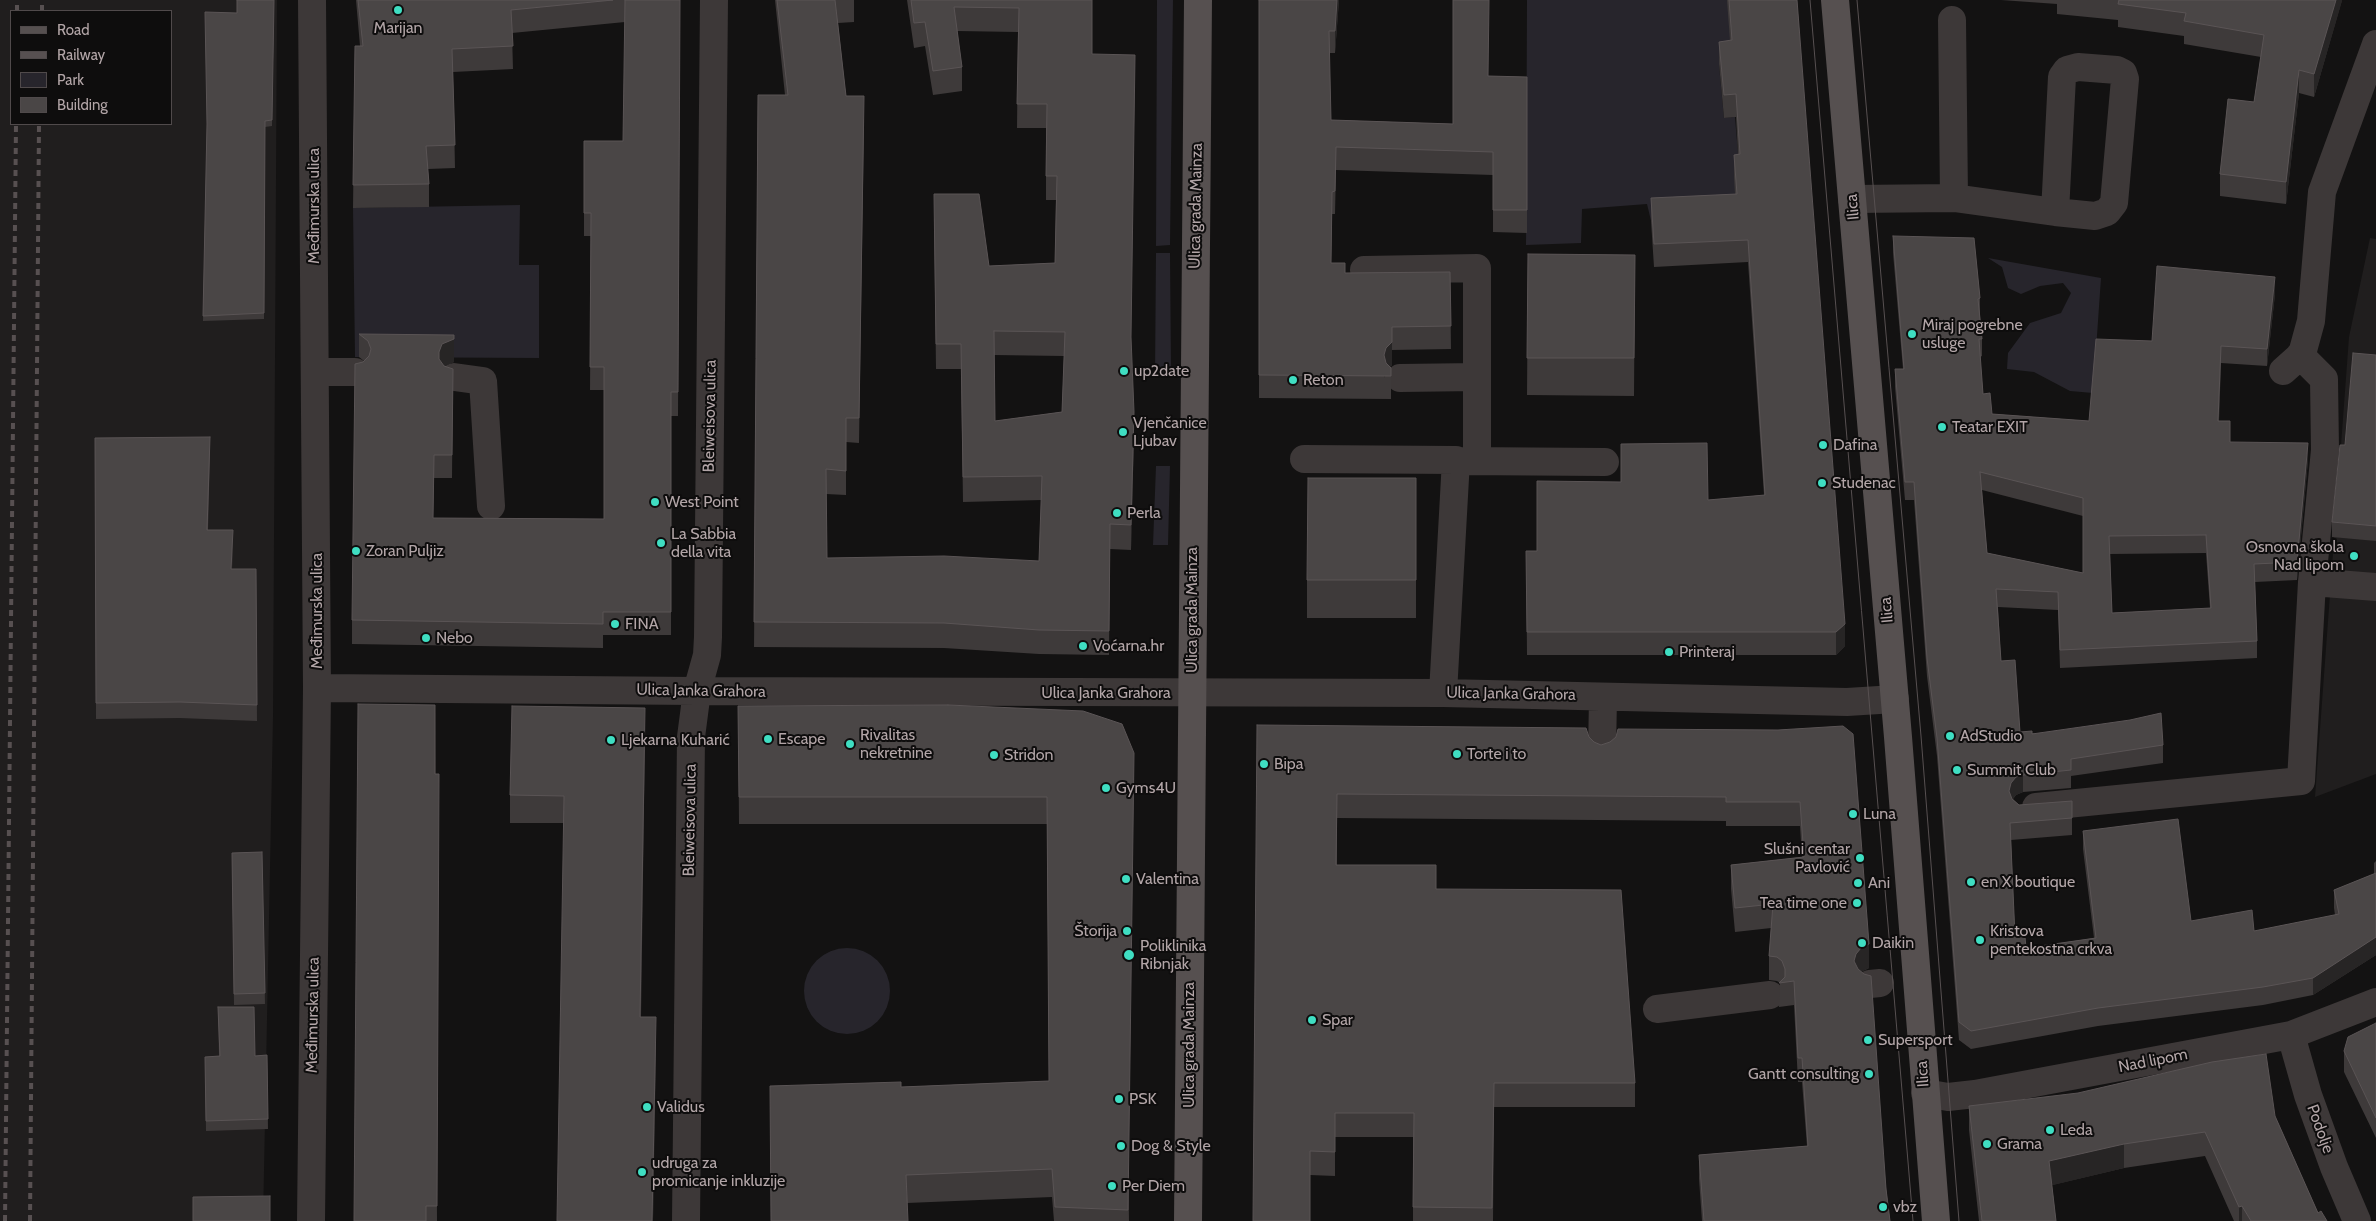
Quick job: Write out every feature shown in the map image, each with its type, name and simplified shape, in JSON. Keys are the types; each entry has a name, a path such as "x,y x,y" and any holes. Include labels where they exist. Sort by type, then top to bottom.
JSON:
{"main road":[{"name":"Ulica grada Mainza","path":"1188,1221 1198,0"},
{"name":"Ilica","path":"1835,0 1895,699 1936,1221"}],"street":[{"name":"Međimurska ulica","path":"311,1221 317,688 312,0"},
{"name":"Bleiweisova ulica","path":"686,1221 691,737 698,691 707,655 708,637 714,0"},
{"path":"1952,20 1954,198"},
{"path":"2025,808 2301,781 2312,582 2325,450 2324,379 2292,363 2311,321 2322,192 2376,44"},
{"path":"1852,199 1954,198 2056,212 2095,216 2107,212 2114,203 2125,79 2123,73 2116,70 2078,67 2067,70 2062,77 2056,212"},
{"path":"1364,270 1477,268 1477,377 1466,461 1443,693"},
{"path":"315,372 355,372"},
{"path":"454,377 483,380 492,506"},
{"path":"1400,378 1477,377"},
{"path":"1304,459 1604,462"},
{"path":"2312,582 2376,587"},
{"name":"Ulica Janka Grahora","path":"317,688 1443,693 1847,702 1895,699"},
{"path":"1602,753 1603,697"},
{"path":"1657,1009 1770,995"},
{"name":"Nad lipom","path":"1925,1093 1948,1097 1975,1094 2291,1034 2376,1002"},
{"name":"Podolje","path":"2291,1034 2308,1095 2334,1166 2357,1221"}],"shaded area":[{"path":"0,0 277,0 273,717 263,1221 0,1221"},
{"name":"Osnovna škola Nad lipom","path":"2370,238 2376,239 2376,774 2315,797 2349,337"}],"green space":[{"path":"1157,0 1173,0 1170,245 1156,246"},
{"path":"1527,0 1728,0 1732,63 1719,65 1724,118 1735,117 1740,177 1736,204 1684,223 1652,225 1647,204 1582,209 1581,243 1526,245"},
{"path":"520,205 519,265 539,265 539,358 355,357 353,208"},
{"path":"1156,253 1170,253 1171,371 1155,377"},
{"path":"1988,258 2101,278 2093,393 2070,391 2034,372 2007,369 2008,353 2030,323 2061,313 2071,293 2063,283 2040,286 2021,294 2008,288 2002,267"},
{"path":"1156,466 1170,466 1168,545 1153,545"},
{"path":"847,948 864,951 878,960 887,974 890,991 887,1008 878,1022 864,1031 847,1034 830,1031 816,1022 807,1008 804,991 807,974 816,960 830,951"}],"building":[{"path":"237,0 274,0 272,120 265,121 264,313 203,316 207,124 205,12 237,13"},
{"path":"358,0 613,0 511,10 513,46 452,49 455,145 426,146 429,184 353,185 355,46 363,46"},
{"path":"625,0 680,0 678,392 671,392 671,612 603,612 603,624 352,620 355,364 363,362 369,356 371,349 368,341 359,334 454,335 454,339 442,344 439,352 439,359 444,366 453,369 452,455 434,455 433,518 604,519 604,367 590,367 591,213 584,213 584,141 623,141"},
{"path":"777,0 835,0 846,96 864,96 859,418 846,418 846,471 826,469 827,558 944,556 1039,561 1042,476 963,477 961,344 936,344 934,194 979,194 989,266 1055,263 1057,176 1046,176 1047,104 1017,104 1019,8 954,7 962,67 933,71 925,22 914,23 911,0 1092,0 1092,54 1135,55 1131,337 1134,412 1131,525 1110,524 1109,631 1039,630 944,623 754,622 758,95 788,95","holes":["994,331 1065,332 1062,412 995,421"]},
{"path":"1259,0 1337,0 1335,31 1329,31 1331,120 1453,124 1453,0 1489,0 1488,76 1527,77 1527,210 1493,210 1493,152 1336,147 1335,191 1332,192 1331,263 1345,263 1345,273 1450,272 1451,326 1392,327 1392,342 1386,348 1384,355 1386,363 1391,368 1391,376 1259,375"},
{"path":"1729,0 1797,0 1845,624 1836,632 1527,632 1526,551 1537,551 1537,481 1621,482 1621,444 1707,443 1708,500 1765,495 1748,240 1654,244 1651,198 1737,194 1734,155 1740,154 1736,94 1724,95 1719,42 1732,40"},
{"path":"2119,0 2336,0 2314,74 2299,70 2286,182 2220,174 2228,99 2254,102 2264,35 2184,21 2186,13 2118,4"},
{"path":"1893,236 1974,238 1980,298 1978,299 1982,339 1979,339 1983,394 1990,393 1992,414 2089,421 2096,339 2152,341 2157,266 2275,277 2267,349 2221,346 2218,421 2230,421 2230,442 2308,443 2297,562 2254,564 2257,641 2060,650 2058,592 1996,589 2001,661 2015,660 2020,732 2032,731 2032,734 2130,720 2161,713 2163,745 2071,759 2071,770 2023,775 2016,777 2011,783 2009,791 2012,799 2019,805 2072,801 2072,818 2010,823 2015,937 2025,937 2026,948 2096,938 2083,831 2178,819 2191,921 2252,910 2254,931 2339,914 2334,890 2376,873 2376,937 2313,978 2263,987 2098,1008 1971,1031 1959,1022 1937,738 1927,658 1914,482 1905,482 1895,369 1904,369","holes":["1980,472 2083,498 2083,573 1987,553","2206,535 2211,608 2112,613 2109,536"]},
{"path":"1528,254 1635,255 1634,358 1527,358"},
{"path":"2353,353 2376,355 2376,526 2332,522 2340,445 2345,445"},
{"path":"210,437 207,530 233,530 231,569 256,569 257,705 180,702 96,703 95,438"},
{"path":"1308,478 1416,478 1416,580 1307,580"},
{"path":"358,704 435,705 435,774 439,774 437,1206 426,1206 426,1221 354,1221"},
{"path":"948,705 1083,711 1122,724 1134,753 1128,1210 1055,1207 1052,1169 906,1175 908,1221 771,1221 770,1086 901,1082 901,1087 1049,1081 1047,797 739,797 738,706"},
{"path":"512,706 645,708 640,1017 656,1017 652,1221 557,1221 564,796 510,795"},
{"path":"1257,725 1586,728 1589,737 1601,745 1610,742 1616,737 1618,729 1778,730 1843,726 1853,734 1869,944 1861,948 1856,954 1854,961 1858,969 1864,974 1871,976 1886,1189 1890,1221 1704,1221 1699,1155 1808,1146 1802,1058 1798,1058 1794,981 1779,983 1785,977 1785,969 1782,961 1777,957 1769,956 1773,904 1735,908 1731,865 1804,857 1800,802 1726,802 1726,797 1337,794 1336,865 1436,865 1436,889 1621,890 1635,1083 1494,1083 1492,1208 1413,1207 1414,1113 1335,1113 1335,1152 1310,1151 1310,1221 1253,1221"},
{"path":"262,852 265,993 234,994 232,853"},
{"path":"218,1007 254,1007 255,1056 267,1055 268,1119 206,1121 205,1057 220,1056"},
{"path":"2376,1023 2376,1118 2344,1051 2348,1037"},
{"path":"2266,1054 2275,1116 2318,1213 2321,1211 2327,1221 2251,1221 2242,1206 2239,1207 2205,1132 2124,1144 2049,1161 2056,1221 1982,1221 1969,1106 2078,1093 2212,1062"},
{"path":"270,1196 270,1221 193,1221 193,1197"}],"tram line":[{"path":"1810,0 1913,1221"},
{"path":"1857,0 1921,736 1959,1221"}],"railway":[{"path":"17,0 17,10"},
{"path":"42,0 42,10"},
{"path":"5,1221 16,125"},
{"path":"30,1221 39,125"}],"place":[{"name":"Marijan","path":"398,10"},
{"name":"Miraj pogrebne usluge","path":"1912,334"},
{"name":"up2date","path":"1124,371"},
{"name":"Reton","path":"1293,380"},
{"name":"Teatar EXIT","path":"1942,427"},
{"name":"Vjenčanice Ljubav","path":"1123,432"},
{"name":"Dafina","path":"1823,445"},
{"name":"Studenac","path":"1822,483"},
{"name":"West Point","path":"655,502"},
{"name":"Perla","path":"1117,513"},
{"name":"La Sabbia della vita","path":"661,543"},
{"name":"Zoran Puljiz","path":"356,551"},
{"name":"Osnovna škola Nad lipom","path":"2354,556"},
{"name":"FINA","path":"615,624"},
{"name":"Nebo","path":"426,638"},
{"name":"Voćarna.hr","path":"1083,646"},
{"name":"Printeraj","path":"1669,652"},
{"name":"AdStudio","path":"1950,736"},
{"name":"Escape","path":"768,739"},
{"name":"Ljekarna Kuharić","path":"611,740"},
{"name":"Rivalitas nekretnine","path":"850,744"},
{"name":"Torte i to","path":"1457,754"},
{"name":"Stridon","path":"994,755"},
{"name":"Bipa","path":"1264,764"},
{"name":"Summit Club","path":"1957,770"},
{"name":"Gyms4U","path":"1106,788"},
{"name":"Luna","path":"1853,814"},
{"name":"Slušni centar Pavlović","path":"1860,858"},
{"name":"Valentina","path":"1126,879"},
{"name":"en X boutique","path":"1971,882"},
{"name":"Ani","path":"1858,883"},
{"name":"Tea time one","path":"1857,903"},
{"name":"Štorija","path":"1127,931"},
{"name":"Kristova pentekostna crkva","path":"1980,940"},
{"name":"Daikin","path":"1862,943"},
{"name":"Poliklinika Ribnjak","path":"1129,955"},
{"name":"Spar","path":"1312,1020"},
{"name":"Supersport","path":"1868,1040"},
{"name":"Gantt consulting","path":"1869,1074"},
{"name":"PSK","path":"1119,1099"},
{"name":"Validus","path":"647,1107"},
{"name":"Leda","path":"2050,1130"},
{"name":"Grama","path":"1987,1144"},
{"name":"Dog & Style","path":"1121,1146"},
{"name":"udruga za promicanje inkluzije","path":"642,1172"},
{"name":"Per Diem","path":"1112,1186"},
{"name":"vbz","path":"1883,1207"}]}
